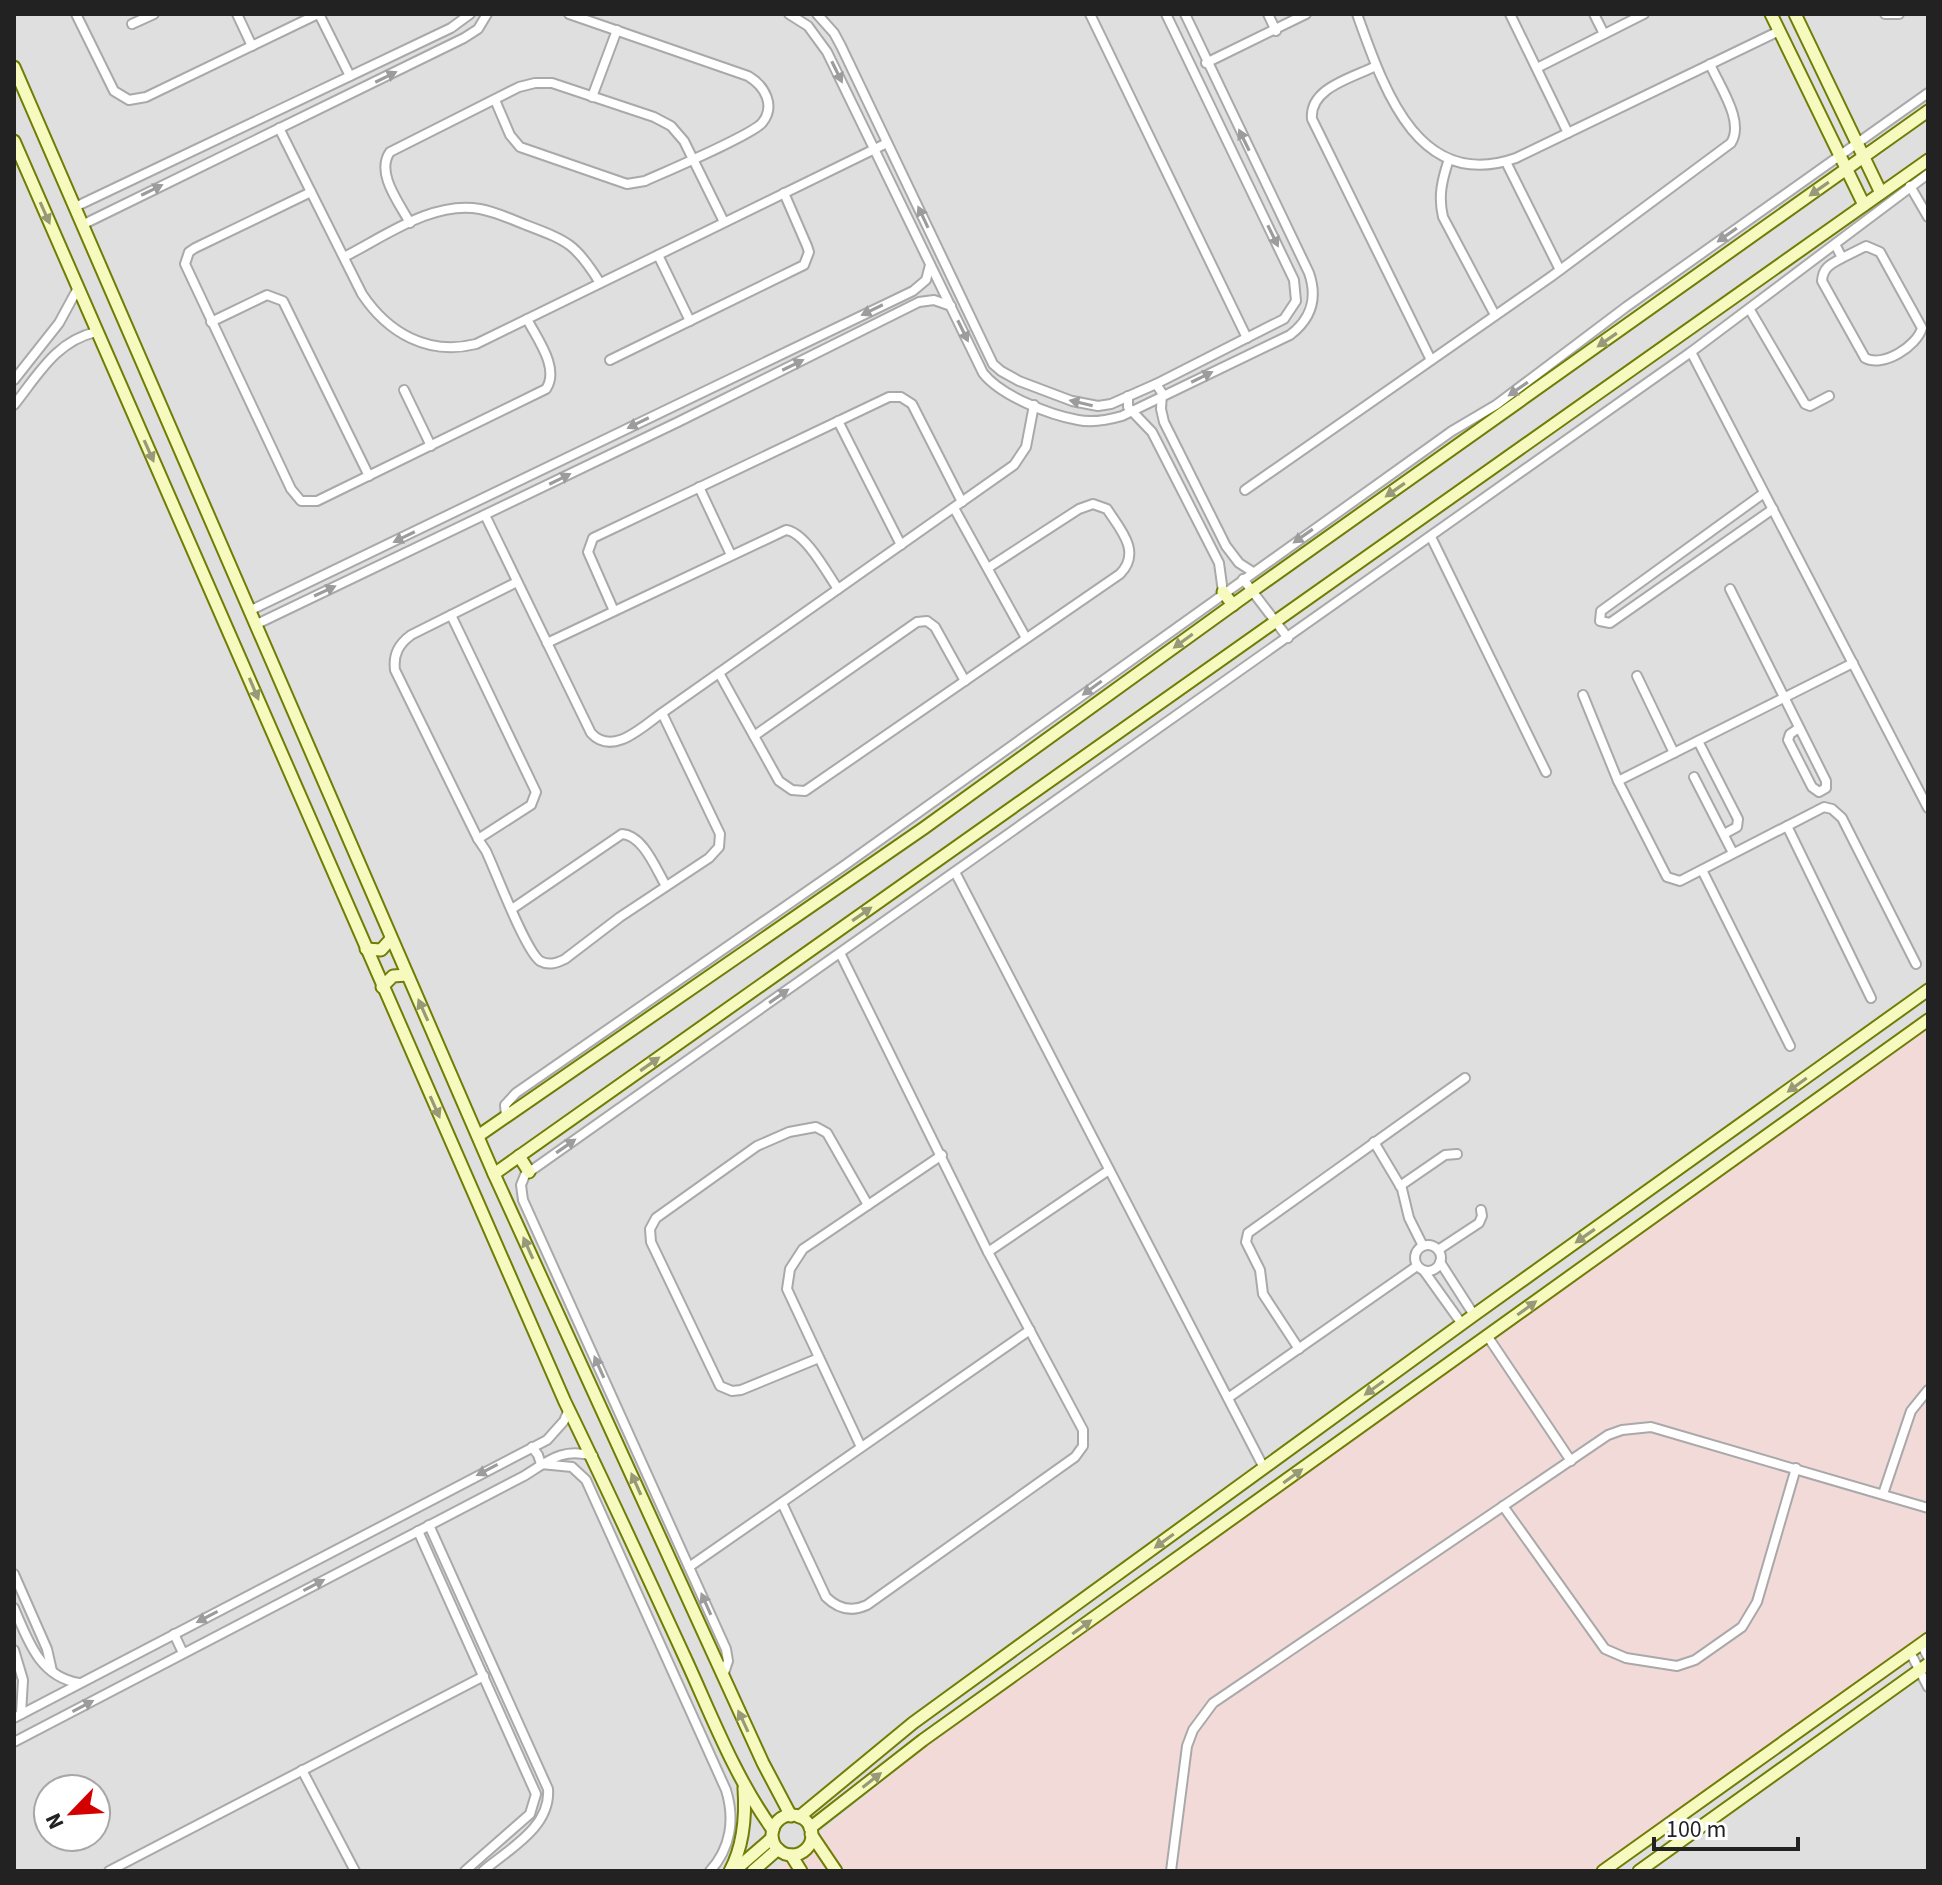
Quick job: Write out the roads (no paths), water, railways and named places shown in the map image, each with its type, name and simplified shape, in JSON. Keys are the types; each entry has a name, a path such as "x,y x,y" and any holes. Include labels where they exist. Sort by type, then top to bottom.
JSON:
{"street":[{"path":"76,14 114,91 129,100 146,97 319,14 350,76"},
{"path":"132,24 154,14"},
{"path":"237,14 252,46"},
{"path":"75,207 451,28 470,14"},
{"path":"82,225 464,38 478,29 487,14"},
{"path":"495,100 514,142 520,147 618,182 637,184 761,123 768,104 762,86 748,76 569,14"},
{"path":"789,14 808,26 821,41 988,380 1005,392 1034,405 1087,421 1112,419 1131,412 1290,335 1308,317 1312,305 1312,282 1185,14"},
{"path":"817,14 834,33 988,355 1001,371 1019,381 1085,405 1111,404 1156,384 1284,319 1296,301 1294,280 1166,14"},
{"path":"1090,14 1247,338"},
{"path":"1268,14 1276,31"},
{"path":"1206,63 1306,14"},
{"path":"1357,14 1376,66 1411,130 1427,146 1449,159 1477,165 1506,162 1779,31"},
{"path":"1510,14 1568,133"},
{"path":"1594,14 1604,34"},
{"path":"1537,68 1644,14"},
{"path":"1771,14 1864,205"},
{"path":"1795,14 1881,193"},
{"path":"1885,14 1899,14"},
{"path":"592,97 617,30"},
{"path":"1245,490 1560,270 1731,143 1737,129 1736,122 1710,64"},
{"path":"1376,66 1322,93 1313,104 1312,119 1431,360"},
{"path":"14,67 494,1174 723,1677 763,1763 795,1816 811,1831 836,1871"},
{"path":"410,223 385,172 386,158 396,148 495,100 527,85 544,82 663,121 679,133 724,222"},
{"path":"506,1117 505,1105 516,1093 845,865 1452,431 1518,389 1626,307 1928,93"},
{"path":"314,94 321,108"},
{"path":"478,1136 924,828 1928,111"},
{"path":"1828,131 1847,123"},
{"path":"279,128 373,309 386,324 418,341 466,346 476,344 887,143"},
{"path":"14,141 569,1409 730,1756 774,1839 791,1855 801,1871"},
{"path":"1449,159 1441,183 1443,217 1495,315"},
{"path":"494,1174 1928,160"},
{"path":"1506,162 1560,270"},
{"path":"723,1677 728,1661 726,1649 523,1200 521,1185 529,1172 1750,310 1928,174"},
{"path":"1910,186 1928,217"},
{"path":"1252,194 1267,187"},
{"path":"311,192 189,252 185,264 295,496 301,501 317,501 546,389 552,374 527,319"},
{"path":"610,360 804,265 808,259 807,246 784,193"},
{"path":"344,257 410,223 461,207 492,212 576,248 600,283"},
{"path":"1835,244 1842,258"},
{"path":"1866,246 1880,252 1922,328 1914,343 1880,361 1872,362 1865,358 1822,281 1826,267 1842,258 1866,246"},
{"path":"658,255 690,321"},
{"path":"249,611 913,291 926,280 930,264"},
{"path":"14,380 59,323 78,288"},
{"path":"211,322 267,295 283,301 369,476"},
{"path":"255,625 919,302 934,300 951,306"},
{"path":"1750,310 1805,404 1810,406 1829,396"},
{"path":"14,405 57,351 73,340 96,332"},
{"path":"1691,352 1928,808"},
{"path":"1156,384 1161,389 1164,422 1226,546 1239,563 1253,572"},
{"path":"404,390 431,446"},
{"path":"1128,396 1128,407 1152,432 1219,563 1223,592 1233,605"},
{"path":"614,611 589,557 590,542 889,397 907,400 916,410 962,502"},
{"path":"485,515 594,737 607,742 622,740 1019,460 1026,447 1034,405"},
{"path":"838,421 901,545"},
{"path":"699,487 731,555"},
{"path":"1764,493 1601,611 1600,621 1610,623 1773,509"},
{"path":"719,673 783,785 792,790 805,791 1120,574 1129,562 1130,547 1107,509 1093,504 1079,509 988,568"},
{"path":"954,508 1026,638"},
{"path":"547,643 780,532 792,531 801,538 838,589"},
{"path":"1431,537 1546,772"},
{"path":"1693,544 1703,558"},
{"path":"1243,579 1288,638"},
{"path":"517,582 402,641 396,651 395,670 534,953 548,964 557,963 715,853 721,841 662,713"},
{"path":"1730,589 1826,781 1826,788 1819,792 1812,787 1788,740 1790,734 1799,728"},
{"path":"451,615 536,792 535,799 526,809 478,839"},
{"path":"754,736 917,622 927,621 935,627 965,681"},
{"path":"1618,781 1853,663"},
{"path":"1637,676 1674,753"},
{"path":"1583,695 1618,781 1667,877 1680,881 1824,807 1838,813 1916,964"},
{"path":"1698,741 1738,819 1737,827 1724,834"},
{"path":"1714,773 1696,780 1733,853"},
{"path":"1787,826 1871,998"},
{"path":"512,909 622,834 629,834 638,841 666,886"},
{"path":"1702,870 1790,1046"},
{"path":"955,872 1264,1468"},
{"path":"366,949 381,950 391,939"},
{"path":"782,1503 826,1597 834,1605 856,1609 867,1605 1075,1457 1084,1441 1083,1430 988,1252 840,953"},
{"path":"382,987 393,976 407,975"},
{"path":"753,1871 774,1839 779,1820 795,1816 913,1723 1928,990"},
{"path":"791,1855 806,1849 811,1831 923,1740 1928,1020"},
{"path":"1857,1042 1862,1056 1870,1062"},
{"path":"1839,1055 1851,1064 1853,1074"},
{"path":"1299,1349 1263,1294 1260,1270 1246,1242 1247,1236 1465,1078"},
{"path":"819,1358 741,1390 723,1388 717,1382 651,1242 650,1229 656,1218 757,1146 789,1132 816,1127 827,1133 868,1205"},
{"path":"1374,1142 1400,1186 1409,1218 1423,1246"},
{"path":"1400,1186 1445,1155 1457,1154"},
{"path":"861,1447 787,1289 790,1269 803,1249 942,1155"},
{"path":"519,1156 529,1172"},
{"path":"988,1252 1109,1170"},
{"path":"1438,1250 1479,1223 1481,1210"},
{"path":"1438,1250 1423,1246 1415,1254 1420,1268 1462,1324"},
{"path":"1438,1250 1440,1262 1474,1315"},
{"path":"1228,1398 1420,1268 1432,1271 1440,1262"},
{"path":"689,1567 1030,1330"},
{"path":"1488,1337 1571,1461"},
{"path":"1883,1494 1911,1411 1928,1390"},
{"path":"18,1716 532,1447 556,1432 569,1409"},
{"path":"1171,1871 1187,1746 1202,1715 1226,1694 1608,1435 1651,1427 1928,1508"},
{"path":"532,1447 541,1464"},
{"path":"14,1742 559,1454 571,1452 593,1456"},
{"path":"541,1464 572,1467 586,1480 726,1790 731,1813 729,1836 710,1871"},
{"path":"1503,1506 1605,1649 1626,1658 1677,1666 1695,1660 1731,1636 1751,1616 1796,1468"},
{"path":"429,1525 548,1789 547,1807 540,1822 483,1871"},
{"path":"418,1531 533,1784 536,1800 525,1820 465,1871"},
{"path":"14,1574 47,1649 52,1672"},
{"path":"14,1608 33,1651 52,1672 68,1681 80,1683"},
{"path":"174,1634 183,1653"},
{"path":"1603,1871 1925,1642 1928,1657"},
{"path":"18,1716 24,1689 16,1654 33,1651"},
{"path":"1910,1652 1924,1668 1928,1687"},
{"path":"1639,1871 1924,1668"},
{"path":"109,1871 484,1676"},
{"path":"913,1723 923,1740"},
{"path":"730,1756 749,1773 759,1770 763,1763"},
{"path":"302,1770 355,1871"},
{"path":"732,1871 744,1827 744,1783"},
{"path":"732,1871 774,1839"}]}
